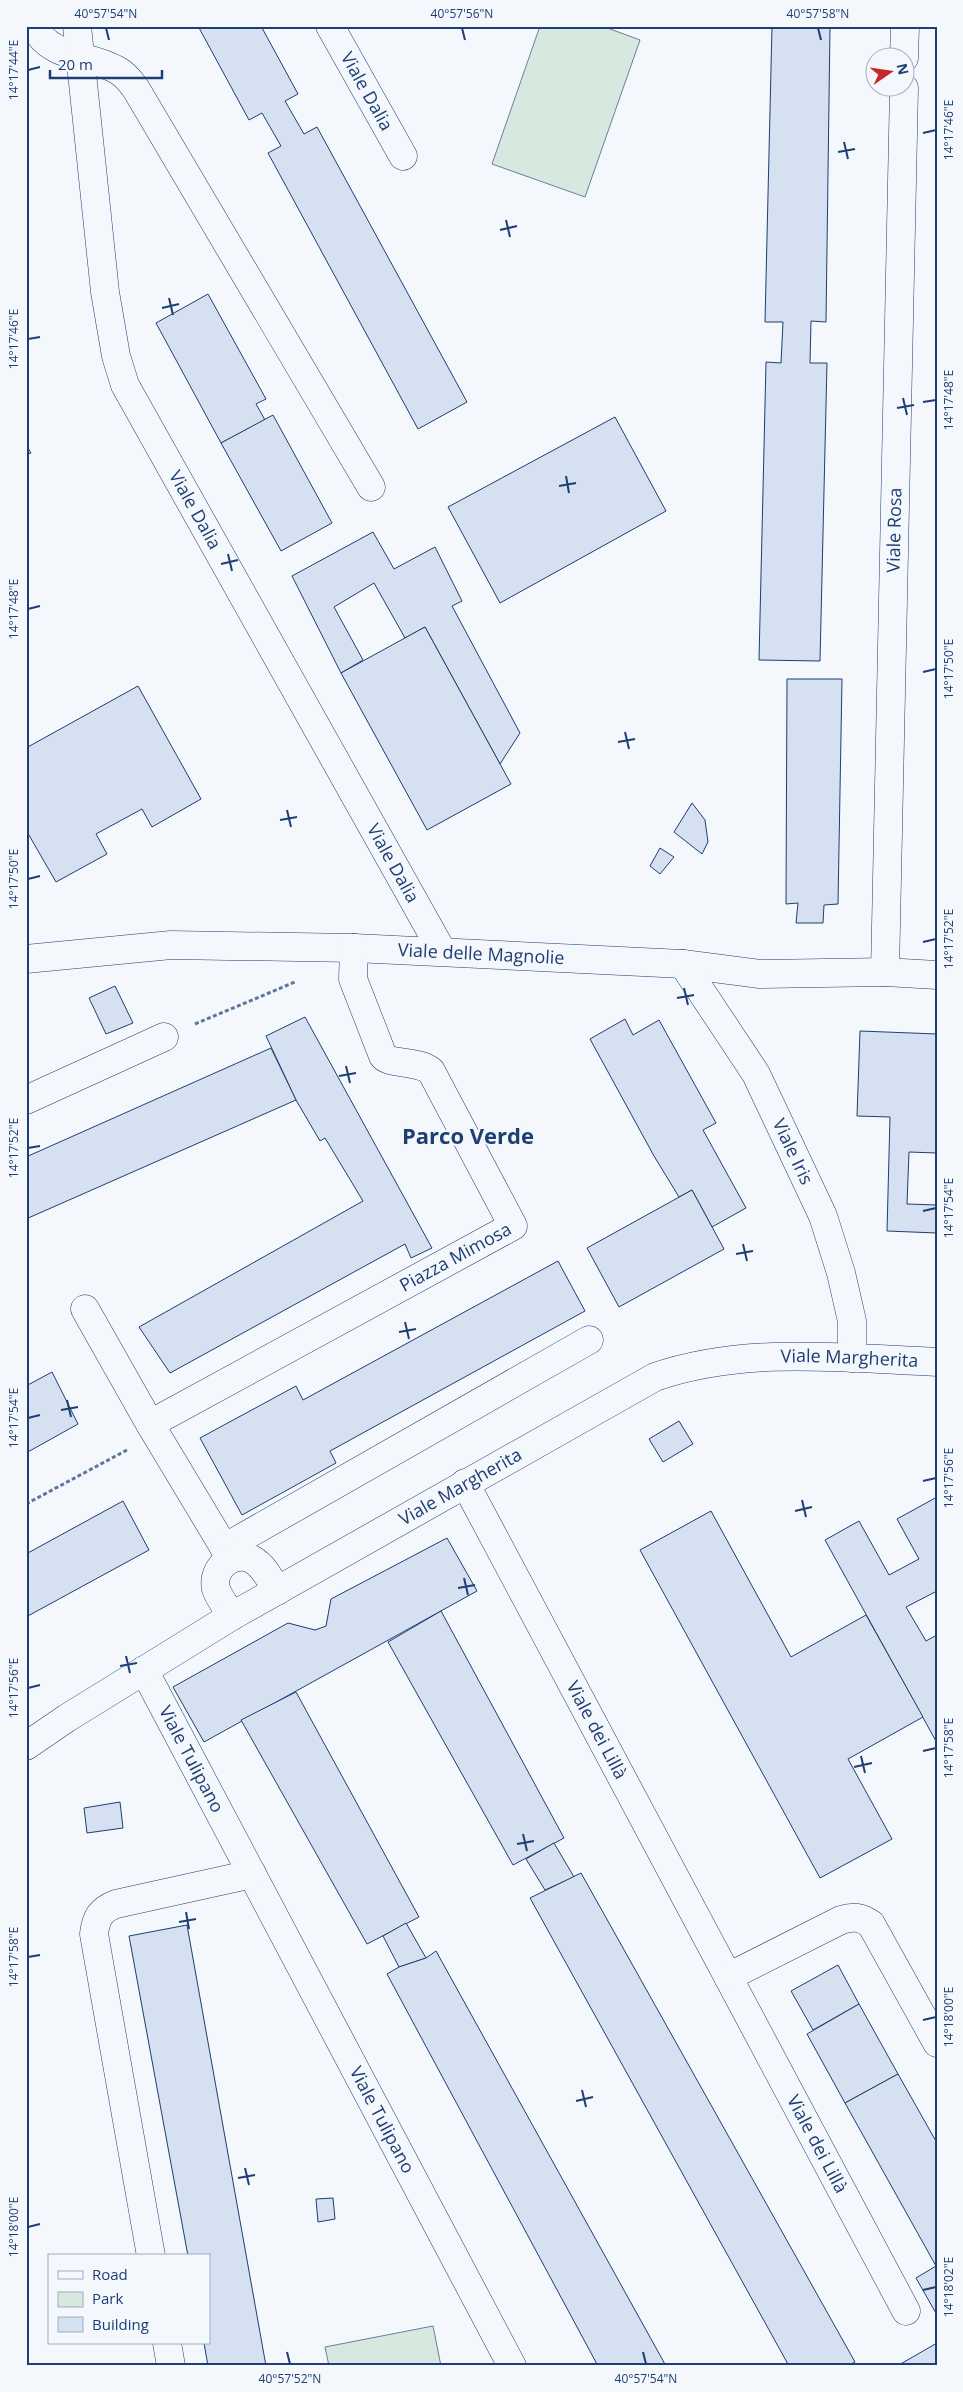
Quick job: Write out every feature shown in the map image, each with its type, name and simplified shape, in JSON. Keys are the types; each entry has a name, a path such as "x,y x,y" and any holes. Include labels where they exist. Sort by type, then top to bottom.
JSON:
{"street":[{"path":"34,26 44,40 57,51 116,69 128,78 370,487"},
{"name":"Viale Dalia","path":"78,26 79,58 105,292 116,356 125,385 442,950"},
{"name":"Viale Dalia","path":"330,26 404,156"},
{"path":"904,48 905,26"},
{"name":"Viale Rosa","path":"885,972 904,98"},
{"name":"Viale delle Magnolie","path":"26,959 171,944 442,950 684,964 760,974 885,972 937,975"},
{"name":"Piazza Mimosa","path":"153,1429 514,1226 431,1071 423,1065 392,1061 383,1056 353,979 354,948"},
{"name":"Viale Iris","path":"684,964 756,1074 822,1216 841,1273 852,1321 852,1358"},
{"path":"26,1100 164,1036"},
{"path":"85,1309 153,1429 227,1553 254,1560 261,1566 277,1591"},
{"path":"232,1616 216,1590 218,1572 227,1553 589,1340"},
{"name":"Viale Margherita","path":"26,1746 232,1616 655,1377 685,1367 716,1361 764,1357 852,1358 937,1362"},
{"name":"Viale dei Lillà","path":"465,1483 906,2311"},
{"name":"Viale Tulipano","path":"144,1670 512,2366"},
{"path":"151,2254 94,1934 95,1925 99,1914 106,1908 116,1904 252,1874"},
{"path":"728,1977 842,1920 852,1916 864,1918 871,1924 937,2043"},
{"path":"167,2344 171,2366"}],"path":[{"path":"164,1036 304,979 353,979"},
{"path":"26,1504 153,1429"},
{"path":"26,1780 26,1790"}],"green space":[{"path":"540,26 602,26 640,40 585,197 492,164"},
{"path":"433,2326 441,2366 329,2366 325,2347"}],"building":[{"path":"198,26 261,26 298,94 285,101 304,134 317,127 467,402 418,429 268,153 281,146 262,113 249,120"},
{"path":"772,26 830,26 826,322 811,321 810,363 827,363 820,661 759,660 766,362 781,363 783,322 765,322"},
{"path":"208,294 266,399 256,404 265,420 221,443 156,323"},
{"path":"273,415 332,523 281,551 221,443"},
{"path":"615,417 666,511 500,603 448,507"},
{"path":"26,445 31,453 26,455"},
{"path":"373,532 394,569 435,547 462,601 452,606 520,733 500,764 425,627 405,638 374,583 334,607 363,660 341,673 292,576"},
{"path":"425,627 511,784 427,830 341,673"},
{"path":"787,679 842,679 838,904 824,905 823,923 796,923 798,903 786,904"},
{"path":"138,686 201,799 152,827 142,809 96,834 107,854 56,882 26,830 26,748"},
{"path":"692,803 705,820 708,842 702,854 674,832"},
{"path":"660,848 674,857 660,874 650,866"},
{"path":"115,986 133,1023 106,1034 89,998"},
{"path":"305,1017 432,1248 411,1258 405,1244 170,1373 139,1327 363,1201 325,1138 320,1141 296,1100 266,1036"},
{"path":"625,1019 633,1035 659,1020 716,1123 703,1130 746,1208 712,1227 692,1190 679,1197 654,1156 590,1039"},
{"path":"860,1031 937,1034 937,1153 909,1152 907,1204 937,1205 937,1233 887,1231 890,1117 857,1116"},
{"path":"271,1048 296,1100 26,1219 26,1157"},
{"path":"692,1190 724,1249 619,1307 587,1248"},
{"path":"558,1261 585,1311 330,1451 336,1463 242,1515 200,1438 296,1386 303,1400"},
{"path":"52,1372 78,1424 26,1453 26,1386"},
{"path":"679,1421 693,1444 663,1462 649,1439"},
{"path":"937,1497 937,1591 906,1607 926,1641 937,1635 937,1743 825,1540 859,1521 889,1575 919,1559 897,1519"},
{"path":"123,1501 149,1550 26,1617 26,1554"},
{"path":"711,1511 791,1657 866,1615 923,1717 848,1759 892,1839 820,1878 640,1550"},
{"path":"447,1538 477,1591 204,1742 173,1687 288,1623 315,1630 326,1626 331,1599"},
{"path":"441,1611 564,1838 513,1865 388,1642"},
{"path":"296,1692 419,1917 367,1944 241,1720"},
{"path":"120,1802 123,1828 87,1833 84,1808"},
{"path":"554,1843 574,1877 545,1890 526,1859"},
{"path":"581,1873 855,2362 847,2366 789,2366 530,1898"},
{"path":"406,1923 426,1958 399,1967 383,1936"},
{"path":"187,1925 266,2366 208,2366 204,2344 210,2344 210,2254 188,2254 129,1936"},
{"path":"436,1951 666,2366 598,2366 387,1974 399,1967 426,1958"},
{"path":"838,1965 859,2004 813,2030 791,1991"},
{"path":"859,2004 898,2074 845,2103 807,2034"},
{"path":"898,2074 937,2143 936,2266 845,2103"},
{"path":"333,2198 335,2219 318,2222 316,2199"},
{"path":"937,2266 937,2315 916,2278"},
{"path":"937,2343 937,2366 897,2366"}],"district":[{"name":"Parco Verde","path":"468,1136"}]}
